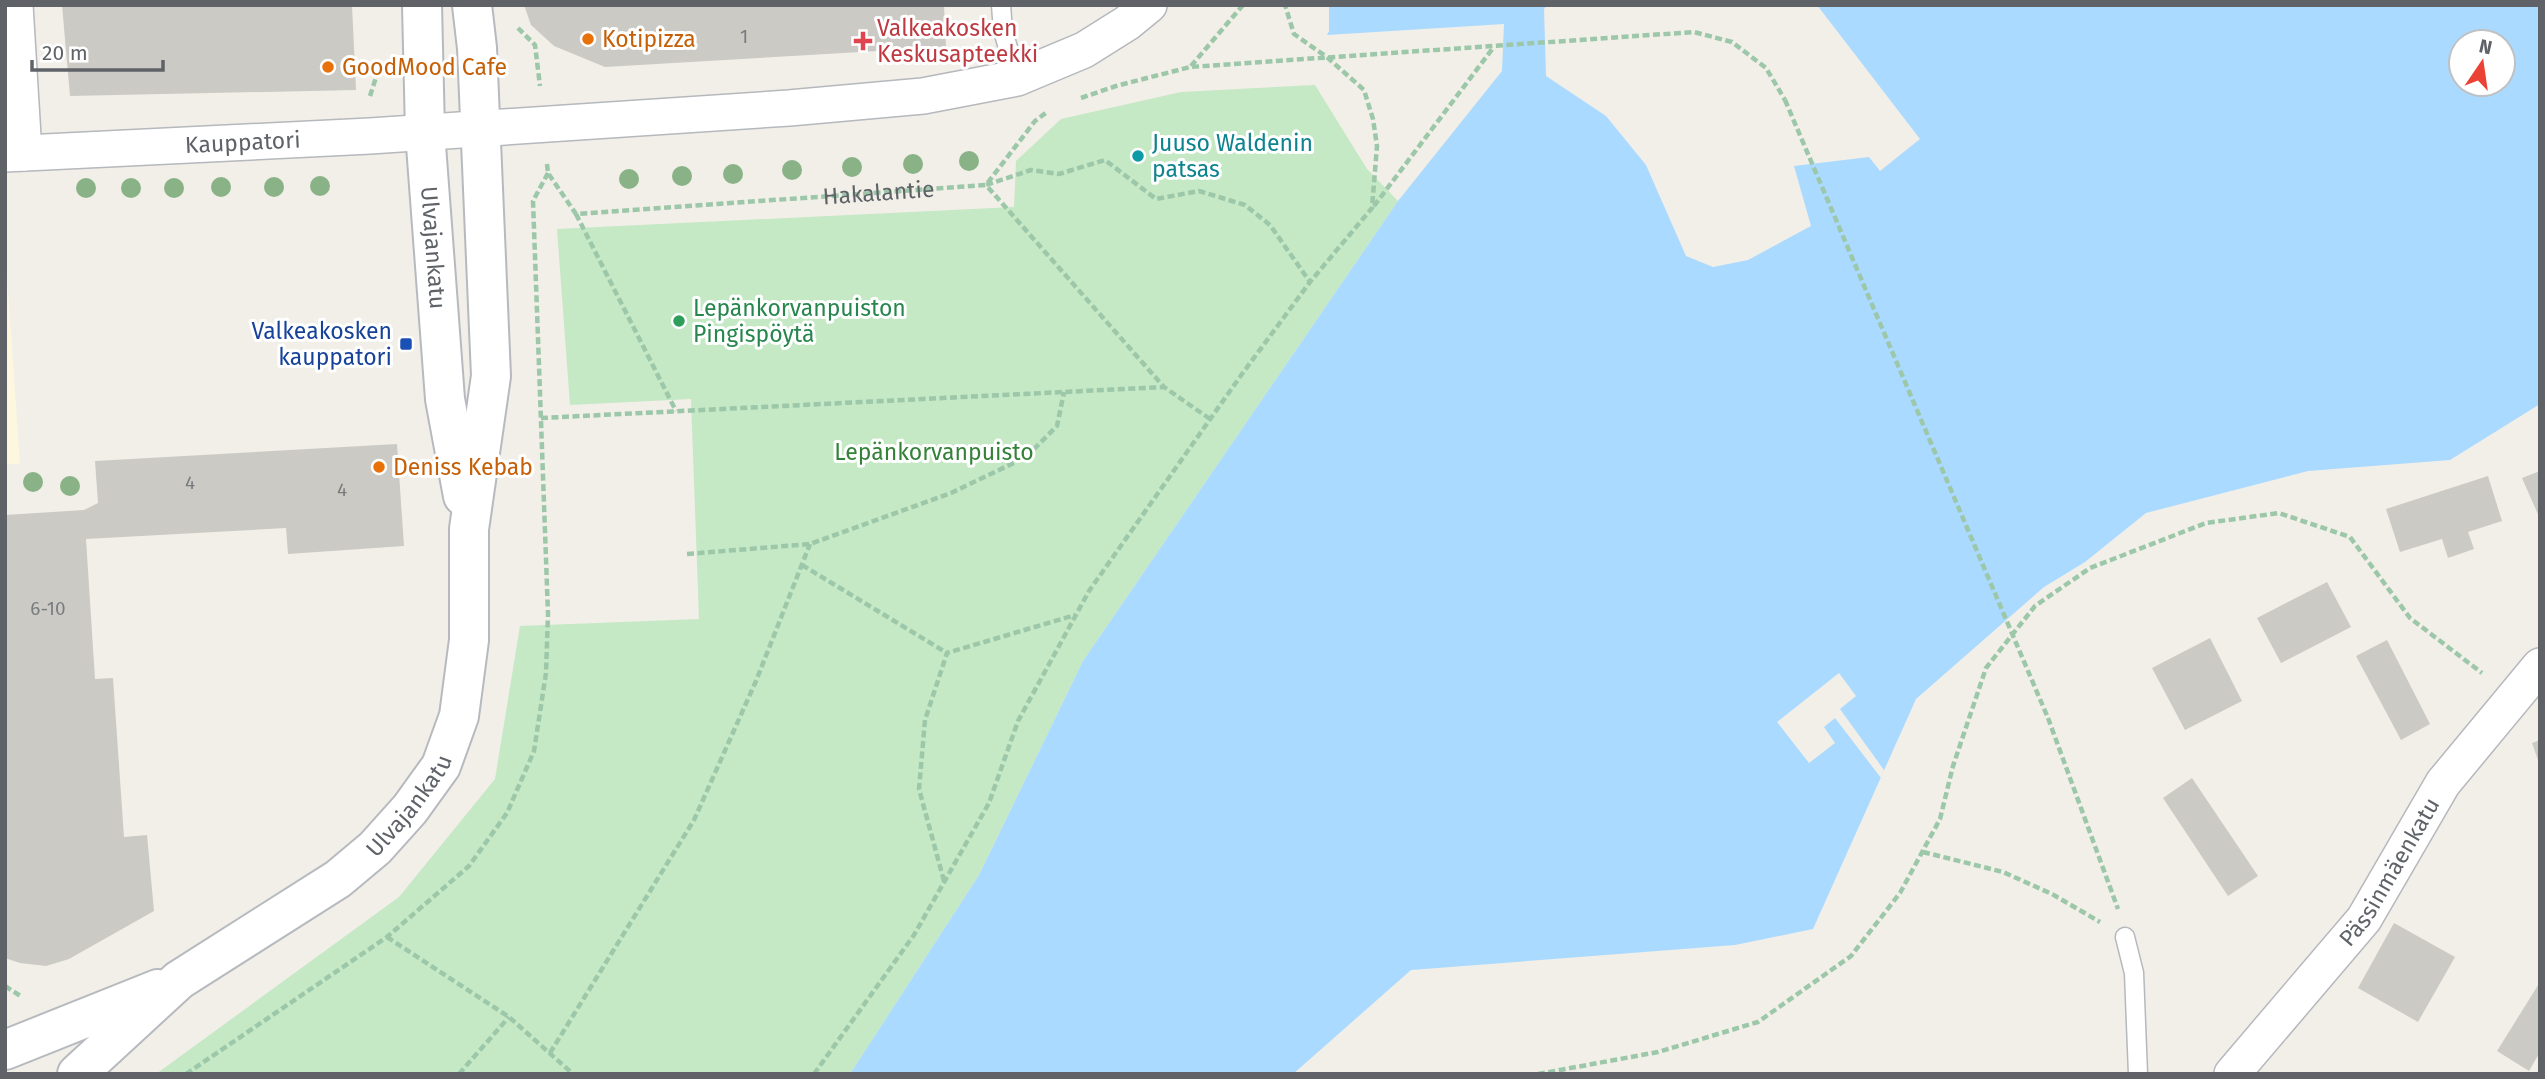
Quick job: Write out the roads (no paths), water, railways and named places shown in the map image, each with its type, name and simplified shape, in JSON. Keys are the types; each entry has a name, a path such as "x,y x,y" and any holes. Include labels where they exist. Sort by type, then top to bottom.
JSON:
{"main road":[{"name":"Ulvajankatu","path":"422,5 425,132 445,399 469,529"},
{"name":"Ulvajankatu","path":"5,1050 179,980 338,879 374,848 410,810 441,766 458,716 469,640 469,529 491,376 477,48 472,5"},
{"name":"Ulvajankatu","path":"78,1074 179,980"}],"street":[{"path":"14,154 15,5"},
{"path":"481,129 923,96 1017,78 1084,50 1127,23 1149,5"},
{"name":"Kauppatori","path":"14,154 481,129"},
{"name":"Pässinmäenkatu","path":"2232,1074 2364,919 2443,783 2540,666"}],"lane":[{"path":"1001,5 1003,31 1017,78"},
{"path":"2125,937 2134,973 2138,1074"}],"water":[{"path":"1325,5 1547,5 1544,9 1546,76 1606,116 1646,165 1686,256 1713,267 1748,260 1811,226 1794,166 1869,157 1880,171 1920,139 1817,5 2540,5 2540,404 2450,460 2308,471 2146,513 2085,562 2044,587 1916,699 1813,929 1735,945 1411,970 1293,1074 850,1074 979,875 1083,661 1398,201 1502,71 1504,24 1327,35 1329,31"}],"place":[{"name":"Kotipizza","path":"588,39"},
{"name":"Valkeakosken Keskusapteekki","path":"863,41"},
{"name":"GoodMood Cafe","path":"328,67"},
{"name":"Juuso Waldenin patsas","path":"1138,156"},
{"name":"Lepänkorvanpuiston Pingispöytä","path":"679,321"},
{"name":"Valkeakosken kauppatori","path":"406,344"},
{"name":"Deniss Kebab","path":"379,467"}],"park label":[{"name":"Lepänkorvanpuisto","path":"934,452"}]}
